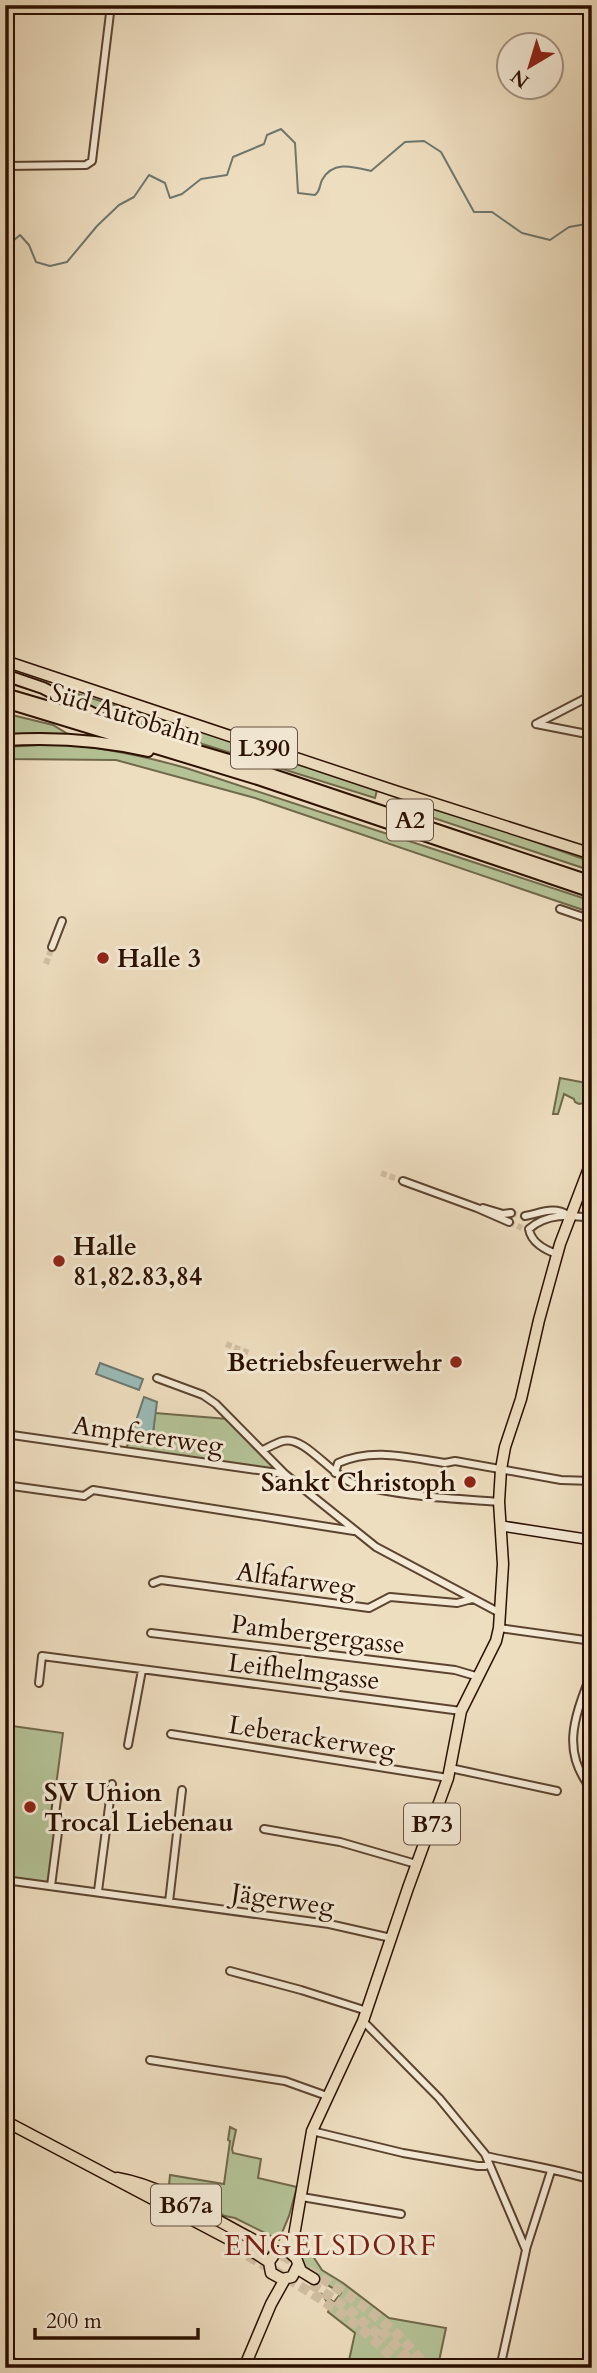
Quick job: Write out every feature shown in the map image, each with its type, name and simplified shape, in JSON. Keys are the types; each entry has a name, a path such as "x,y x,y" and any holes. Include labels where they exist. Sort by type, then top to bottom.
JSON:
{"highway":[{"path":"5,675 43,688 118,725"},
{"name":"Süd Autobahn","path":"5,694 118,725 315,788 592,882"},
{"name":"Süd Autobahn","path":"5,702 181,754 592,892"},
{"path":"5,740 43,738 181,754"}],"main road":[{"name":"L390","path":"5,661 592,855"},
{"name":"B73","path":"274,2276 270,2270 294,2231 316,2132 327,2096 365,2016 449,1773 461,1711 494,1647 499,1628 503,1564 499,1502 501,1469 557,1254 592,1160"},
{"name":"B67a","path":"5,2121 113,2177 130,2192 161,2211 248,2256"},
{"name":"B67a","path":"113,2177 134,2181 156,2190 256,2241"},
{"path":"113,2177 255,2253 296,2258 301,2271 313,2281 274,2276 271,2304"},
{"path":"244,2368 271,2304 298,2265"}],"street":[{"path":"5,166 86,165 92,161 111,5"},
{"path":"498,5 592,9"},
{"path":"590,698 536,724 592,735"},
{"path":"560,909 592,920"},
{"path":"52,947 62,921"},
{"path":"403,1181 509,1222"},
{"path":"477,1208 511,1213"},
{"path":"525,1216 552,1209 561,1210 570,1216"},
{"path":"557,1254 541,1247 526,1228 550,1217 592,1218"},
{"path":"157,1378 203,1395 216,1404 285,1474 376,1547 500,1613"},
{"name":"Ampfererweg","path":"5,1434 285,1474"},
{"path":"263,1450 285,1440 297,1442 335,1474 352,1483 411,1494 499,1502"},
{"path":"323,1462 338,1463 352,1457 377,1454 445,1463 455,1461 561,1480 592,1481"},
{"path":"335,1474 338,1463"},
{"path":"5,1485 84,1496 93,1490 356,1532"},
{"path":"502,1526 592,1540"},
{"name":"Alfafarweg","path":"153,1583 161,1580 369,1608 390,1597 457,1603 472,1599"},
{"path":"499,1628 592,1641"},
{"name":"Pambergergasse","path":"151,1633 455,1670 479,1677"},
{"name":"Leifhelmgasse","path":"39,1683 42,1656 461,1711"},
{"path":"128,1745 142,1670"},
{"path":"592,1671 573,1725 572,1740 580,1771 592,1790"},
{"name":"Leberackerweg","path":"170,1734 557,1791"},
{"path":"98,1891 111,1784"},
{"path":"169,1902 182,1790"},
{"path":"51,1886 59,1824 55,1815 58,1791"},
{"path":"264,1829 340,1842 416,1864"},
{"name":"Jägerweg","path":"5,1880 329,1924 391,1938"},
{"path":"230,1971 302,1990 365,2016 467,2129 487,2160 526,2250"},
{"path":"150,2060 285,2081 327,2096"},
{"path":"316,2132 403,2153 478,2166 485,2166 487,2160"},
{"path":"487,2160 563,2171 592,2180"},
{"path":"500,2368 526,2250 551,2171"},
{"path":"302,2197 401,2214"},
{"path":"5,2360 35,2368"}],"green space":[{"path":"5,672 302,762 377,790 375,798 5,682"},
{"path":"12,715 53,725 66,733 5,736 5,716"},
{"path":"57,744 123,753 186,768 592,901 592,913 255,798 116,760 5,759 5,747"},
{"path":"397,798 465,817 592,862 592,871 395,805"},
{"path":"560,1078 592,1084 592,1107 579,1104 564,1094 558,1114 553,1114"},
{"path":"155,1413 228,1419 277,1471 126,1449 133,1430 153,1432"},
{"name":"SV Union Trocal Liebenau","path":"5,1725 63,1733 49,1884 5,1877"},
{"path":"230,2127 236,2130 233,2153 261,2159 258,2178 297,2187 279,2240 235,2218 225,2216 169,2185 170,2175 224,2184"},
{"path":"301,2238 309,2240 305,2244 322,2270 389,2318 446,2328 438,2366 442,2368 342,2368 343,2364 348,2365 355,2333 328,2312 330,2308 323,2295 334,2302 341,2293 317,2279 305,2268 296,2242"}],"water":[{"path":"100,1363 143,1379 139,1390 96,1374"},
{"path":"144,1397 157,1402 153,1433 133,1430"}],"waterway":[{"path":"5,260 8,263 14,259 13,241 20,235 29,245 36,262 50,266 67,262 97,226 119,205 134,197 149,175 165,183 170,198 182,194 201,179 227,175 233,157 264,144 267,135 281,129 295,143 298,193 315,195 322,180 338,167 371,171 405,142 424,141 441,152 474,212 492,212 522,233 550,240 569,227 592,223"}],"tunnel":[{"path":"46,964 52,947"},
{"path":"381,1173 403,1181"},
{"path":"511,1213 525,1216"},
{"path":"509,1222 522,1228"},
{"path":"226,1344 249,1353"},
{"path":"256,2241 325,2280 372,2313 393,2330 426,2368"},
{"path":"248,2256 310,2292 349,2319 402,2368"},
{"path":"311,2284 347,2308 384,2340"},
{"path":"381,2330 417,2368"}],"place":[{"name":"Halle 3","path":"103,958"},
{"name":"Halle 81,82.83,84","path":"59,1261"},
{"name":"Betriebsfeuerwehr","path":"456,1362"},
{"name":"Sankt Christoph","path":"470,1482"},
{"name":"SV Union Trocal Liebenau","path":"30,1807"}],"district":[{"name":"ENGELSDORF","path":"331,2245"}]}
